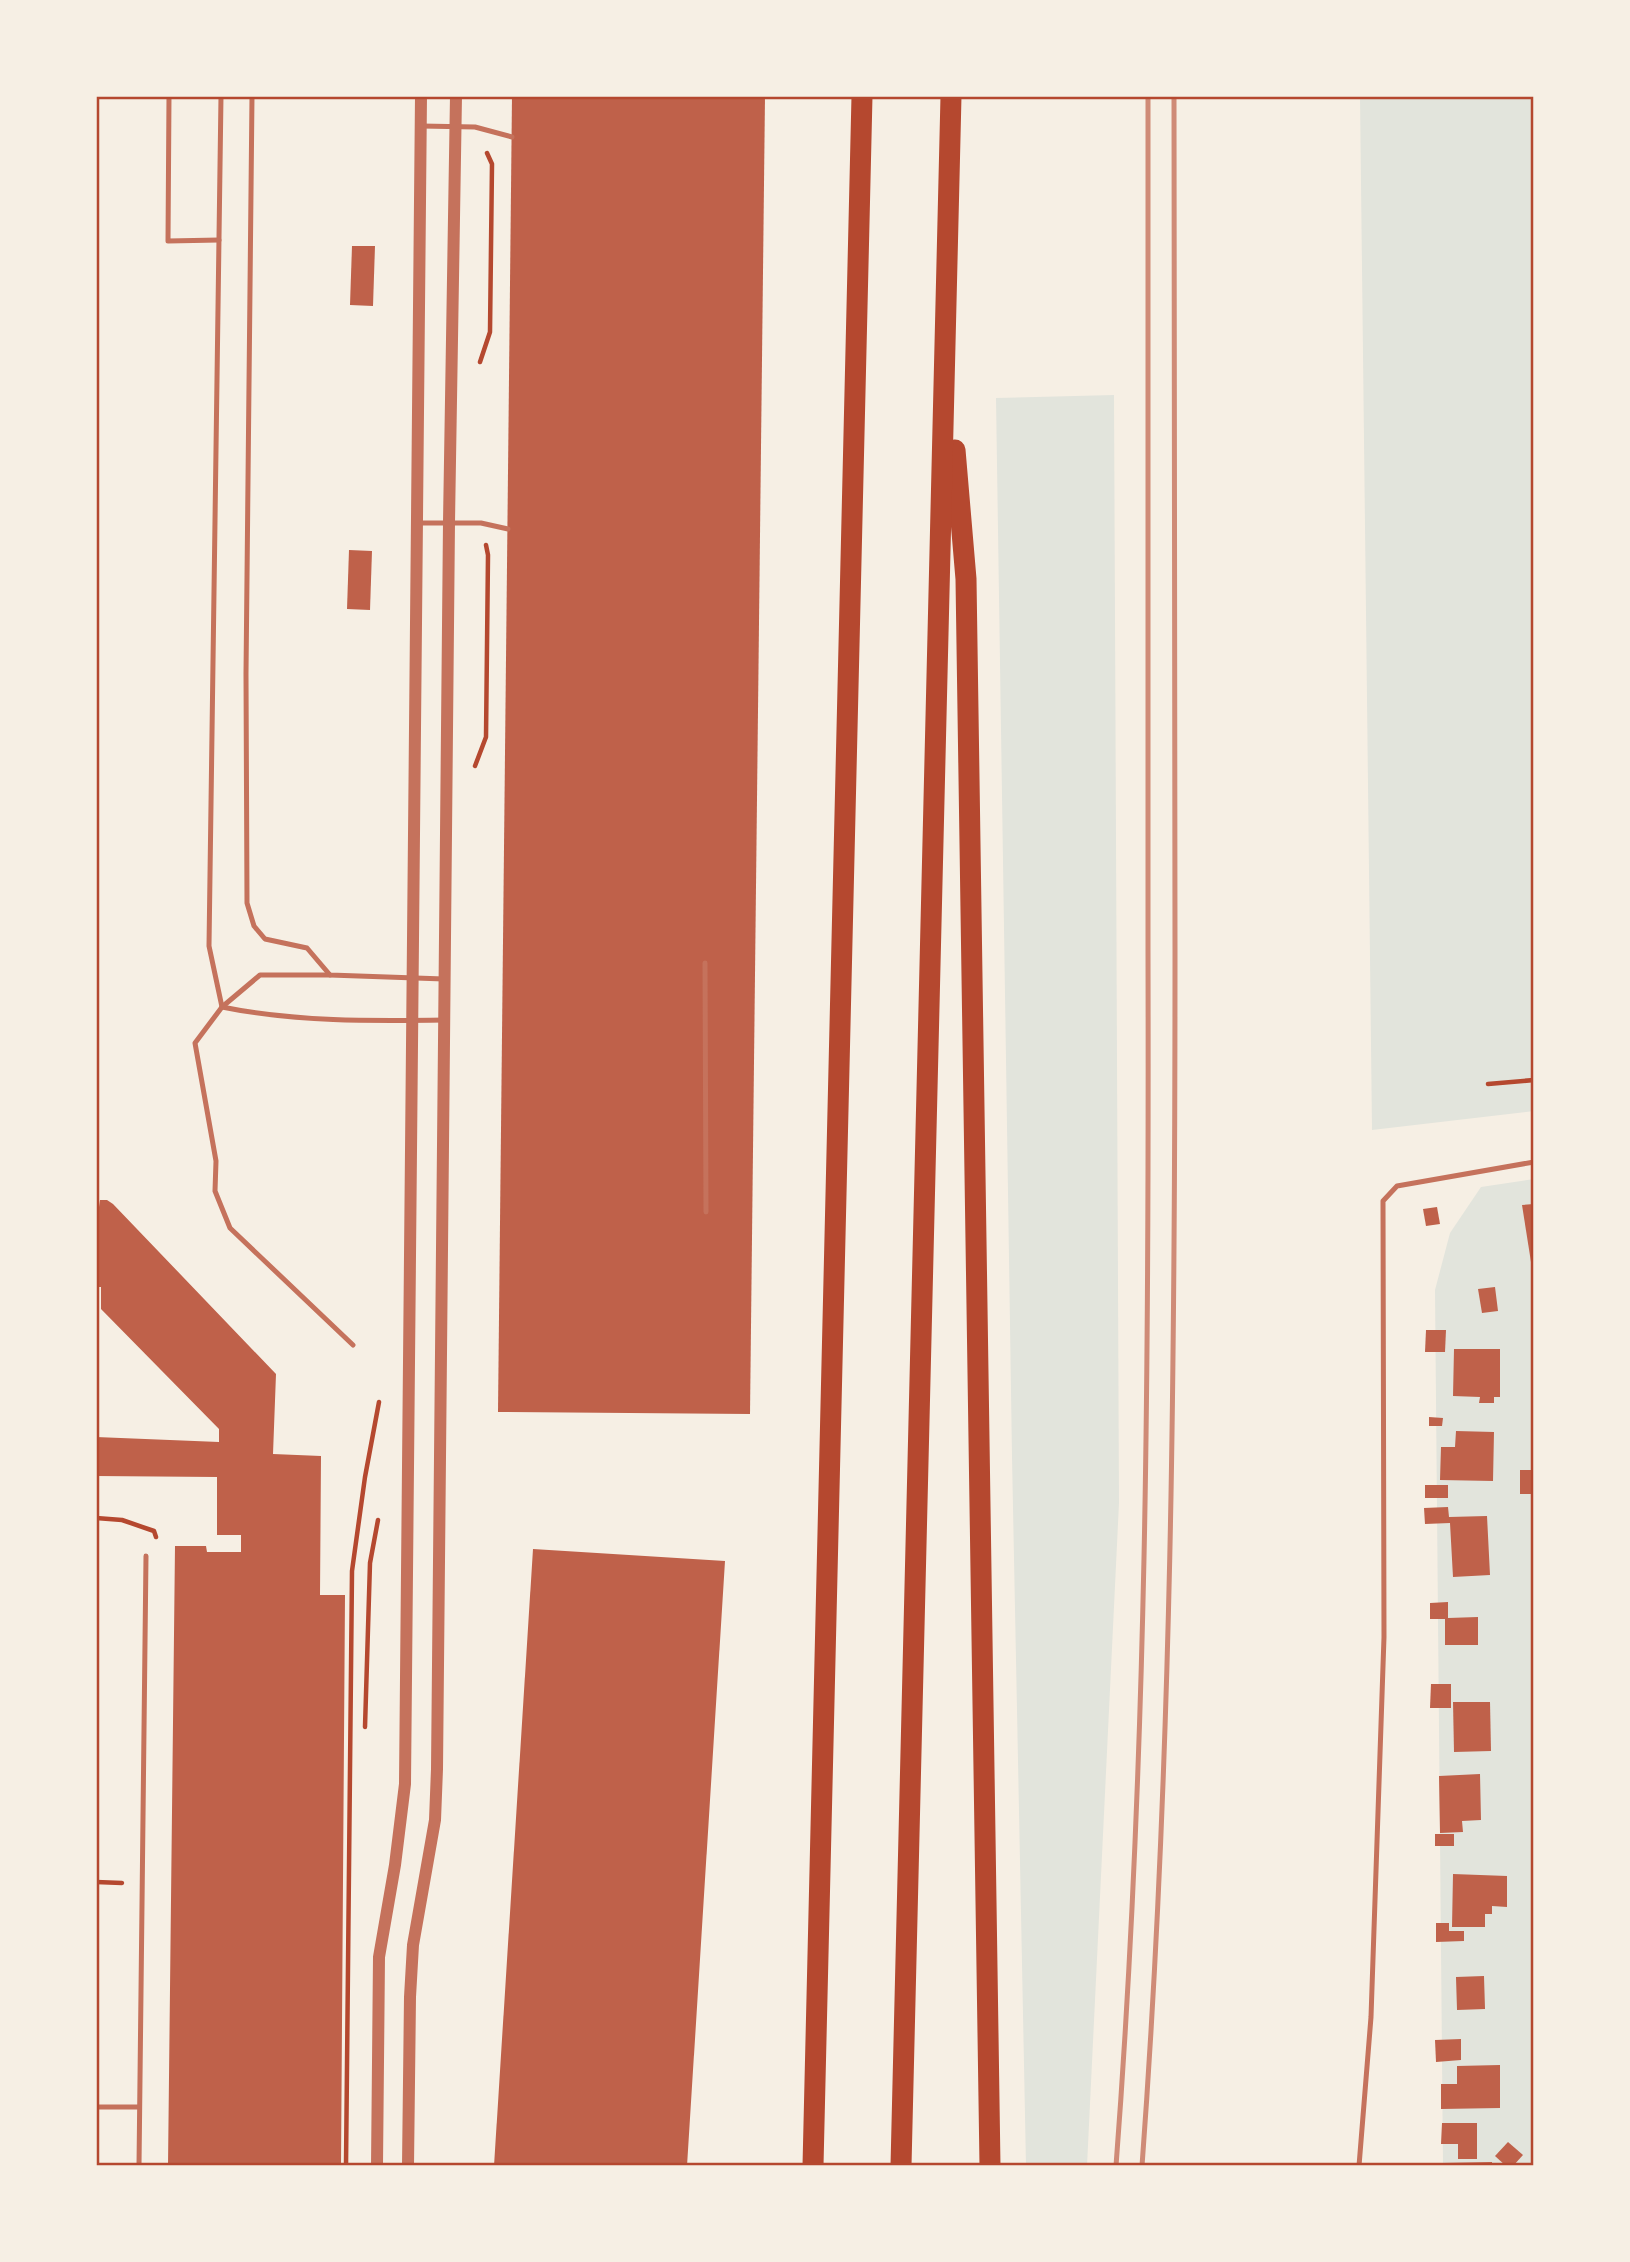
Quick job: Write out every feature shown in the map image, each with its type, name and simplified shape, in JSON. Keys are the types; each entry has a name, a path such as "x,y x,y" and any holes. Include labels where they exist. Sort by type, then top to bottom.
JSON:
{"highway":[{"path":"813,2166 862,96"},
{"path":"901,2166 951,96"},
{"path":"946,340 966,579 990,2166"}],"street":[{"path":"377,2166 379,1957 395,1865 405,1784 421,96"},
{"path":"408,2166 413,1945 435,1820 437,1769 449,522 456,96"}],"lane":[{"path":"169,96 167,241 219,240"},
{"path":"221,96 209,946 222,1007"},
{"path":"252,96 246,674 247,902 254,926 265,939 307,948 330,975"},
{"path":"421,125 475,127 512,137"},
{"path":"417,523 481,523 508,529"},
{"path":"705,963 706,1212"},
{"path":"353,1345 230,1228 215,1191 216,1161 195,1043 222,1007 260,975 446,979"},
{"path":"222,1007 263,1016 446,1020"},
{"path":"1359,2166 1371,2017 1384,1637 1383,1201 1397,1186 1534,1162"},
{"path":"139,2166 146,1556"},
{"path":"96,2107 139,2107"}],"path":[{"path":"475,127 492,164 490,332 479,366"},
{"path":"473,772 486,737 488,555 481,523"},
{"path":"1488,1084 1534,1080"},
{"path":"346,2166 352,1571 380,1397"},
{"path":"370,1454 381,1457"},
{"path":"365,1727 370,1563 380,1512"}],"shaded area":[{"path":"1360,96 1534,96 1534,1111 1372,1130"},
{"path":"1114,395 1119,1503 1087,2166 1026,2166 996,398"},
{"path":"1534,1179 1534,2166 1443,2166 1435,1290 1450,1233 1481,1187"}],"building":[{"path":"512,96 765,96 750,1414 498,1412"},
{"path":"352,246 375,246 373,306 350,305"},
{"path":"349,550 372,551 370,610 347,609"},
{"path":"100,1200 113,1204 276,1374 273,1454 321,1456 320,1595 345,1595 341,2166 168,2166 175,1546 206,1546 207,1552 241,1552 241,1535 217,1535 217,1477 96,1476 96,1437 219,1442 219,1429 101,1309 101,1287 96,1287 96,1228"},
{"path":"1534,1204 1534,1261 1531,1262 1522,1205"},
{"path":"1437,1207 1440,1224 1426,1226 1423,1209"},
{"path":"1495,1287 1498,1311 1482,1313 1478,1289"},
{"path":"1426,1330 1446,1330 1445,1352 1425,1352"},
{"path":"1454,1349 1500,1349 1500,1397 1494,1397 1494,1403 1479,1403 1480,1397 1453,1396"},
{"path":"1429,1417 1443,1418 1442,1426 1429,1426"},
{"path":"1456,1431 1494,1432 1493,1481 1440,1480 1441,1447 1455,1447"},
{"path":"1520,1470 1534,1470 1534,1494 1520,1494"},
{"path":"1425,1485 1448,1485 1448,1498 1425,1498"},
{"path":"1448,1507 1449,1517 1487,1516 1490,1575 1453,1577 1450,1523 1425,1524 1424,1508"},
{"path":"533,1549 725,1561 687,2166 494,2166"},
{"path":"1448,1602 1448,1618 1478,1617 1478,1645 1445,1645 1445,1619 1430,1619 1430,1603"},
{"path":"1431,1684 1451,1684 1451,1708 1430,1708"},
{"path":"1453,1702 1490,1702 1491,1751 1454,1752"},
{"path":"1480,1774 1481,1820 1462,1821 1463,1832 1440,1833 1439,1776"},
{"path":"1435,1834 1454,1834 1454,1846 1435,1846"},
{"path":"1453,1874 1507,1876 1507,1907 1492,1906 1492,1914 1485,1914 1485,1927 1452,1927"},
{"path":"1436,1923 1449,1923 1449,1931 1464,1931 1464,1941 1436,1942"},
{"path":"1484,1976 1485,2009 1457,2010 1456,1977"},
{"path":"1461,2039 1461,2060 1436,2062 1435,2040"},
{"path":"1500,2065 1500,2108 1441,2109 1441,2084 1457,2084 1457,2066"},
{"path":"1442,2123 1477,2123 1477,2159 1458,2159 1458,2144 1441,2144"},
{"path":"1508,2142 1523,2155 1513,2166 1506,2166 1495,2156"},
{"path":"1492,2162 1492,2166 1444,2166 1444,2163"}],"railway":[{"path":"1116,2166 1134,1862 1144,1558 1148,1101 1148,96"},
{"path":"1142,2166 1160,1862 1170,1558 1175,949 1174,96"}]}
